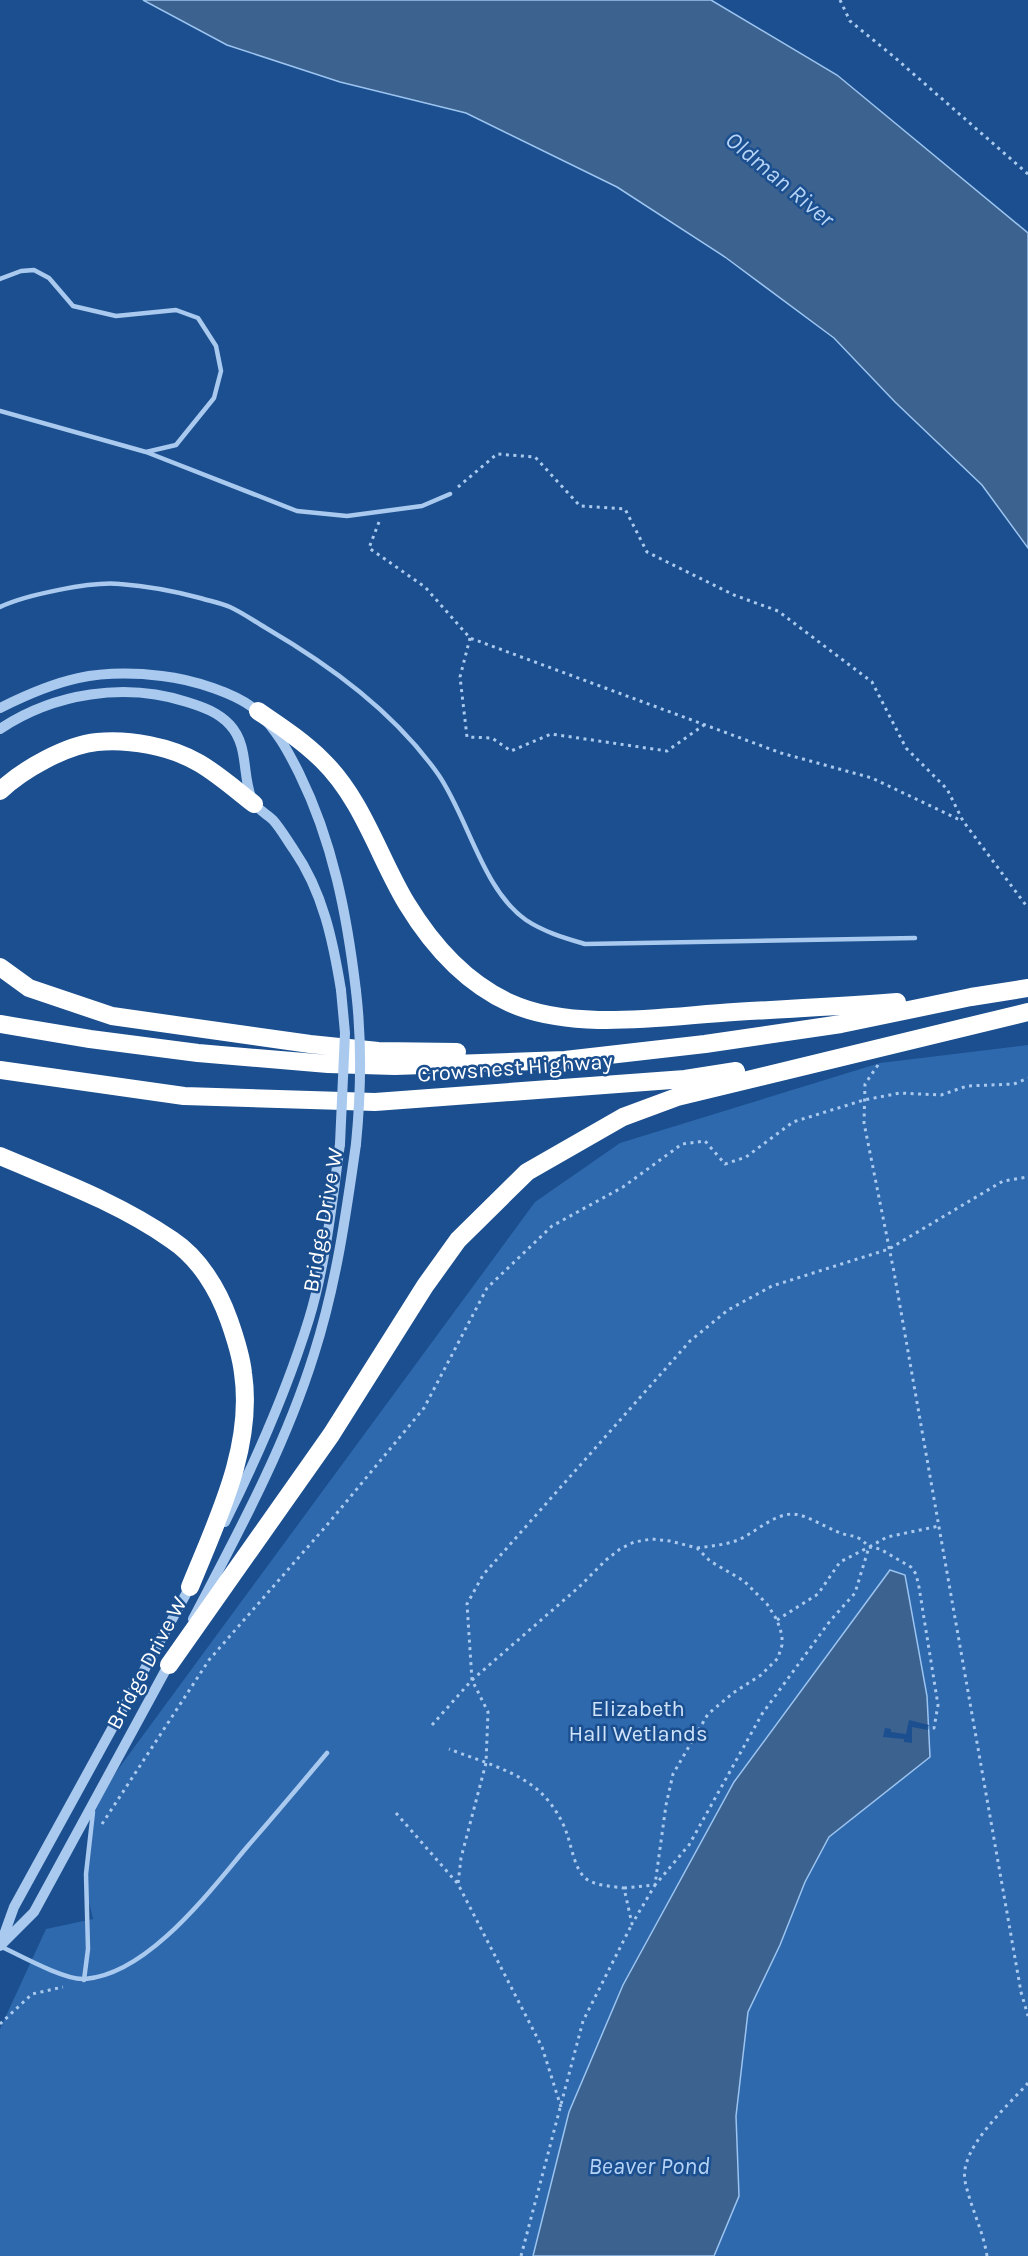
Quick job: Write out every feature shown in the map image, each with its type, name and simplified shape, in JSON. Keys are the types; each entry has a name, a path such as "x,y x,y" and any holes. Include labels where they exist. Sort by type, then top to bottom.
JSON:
{"highway":[{"path":"258,711 324,761 370,830 406,903 447,958 476,982 510,1003 549,1016 633,1019 971,997"},
{"path":"0,791 28,770 63,751 96,742 129,743 164,748 198,762 254,804"},
{"path":"0,967 29,988 112,1016 310,1044 378,1051 620,1054"},
{"name":"Crowsnest Highway","path":"0,1023 90,1039 187,1052 328,1064 395,1066 565,1060 705,1044 841,1024 971,997 1028,988"},
{"path":"169,1665 331,1435 425,1286 458,1240 527,1172 623,1117 677,1097 1028,1012"},
{"name":"Crowsnest Highway","path":"0,1070 184,1096 375,1102 685,1079 765,1067 1028,1012"},
{"path":"0,1156 87,1192 174,1241 202,1268 222,1300 236,1340 243,1374 244,1410 239,1449 228,1493 190,1587"}],"street":[{"name":"Bridge Drive W","path":"0,708 33,692 71,678 99,674 139,673 173,677 210,686 258,711 291,757 308,791 325,836 347,921 360,1027 361,1074 356,1144 341,1250 315,1354 296,1406 252,1507 169,1665 34,1912 0,1946"},
{"path":"0,729 39,709 80,696 118,691 164,694 212,710 231,726 242,745 246,781 254,804"},
{"name":"Bridge Drive W","path":"0,1946 14,1907 190,1587 253,1467 277,1412 310,1318 326,1238 340,1144 345,1033 342,990 330,927 315,885 273,820 254,804"}],"lane":[{"path":"0,279 21,271 34,270 49,278 74,306 116,316 176,310 198,318 216,346 221,371 214,398 176,445 146,452"},
{"path":"0,411 146,452 297,511 347,516 422,506 450,494"},
{"path":"0,607 16,599 117,583 174,591 229,607 286,639 330,669 376,705 409,738 439,775 503,898 526,920 552,934 585,944 915,938"},
{"path":"0,1946 68,1977 84,1980 124,1967 154,1947 190,1915 327,1753"},
{"path":"84,1980 88,1948 86,1874 94,1802"}],"path":[{"path":"840,0 850,21 1028,174"},
{"path":"450,494 497,454 535,458 580,506 625,509 647,552 734,595 778,611 872,682 906,748 947,789 963,821 1028,909"},
{"path":"382,511 369,548 425,587 470,638 781,753 872,778 963,821"},
{"path":"470,638 460,677 467,737 492,738 511,751 551,734 667,751 704,726"},
{"path":"880,1063 865,1084 864,1123 889,1249 1021,1992 1028,2016"},
{"path":"88,1845 210,1660 424,1408 487,1288 552,1227 623,1187 682,1144 705,1141 724,1164 746,1157 793,1122 864,1100 900,1093 941,1095 967,1086 1014,1084 1028,1078"},
{"path":"458,1884 461,1858 486,1763 488,1712 472,1680 467,1604 483,1575 690,1341 728,1310 772,1286 889,1249 1003,1180 1028,1177"},
{"path":"432,1725 472,1680 620,1549 634,1542 652,1539 697,1548 718,1546 738,1540 783,1515 792,1514 800,1515 840,1534 860,1537 868,1547 880,1549 911,1568 916,1574 938,1705 934,1728 928,1727"},
{"path":"777,1620 818,1594 840,1562 887,1537 939,1526"},
{"path":"522,2256 583,2021 632,1924 655,1885 689,1845 762,1714 830,1621 855,1593 868,1547"},
{"path":"655,1885 666,1805 673,1774 708,1714 733,1693 761,1675 778,1658 782,1645 782,1635 777,1620 767,1604 744,1581 710,1562 697,1548"},
{"path":"449,1749 486,1763 531,1785 542,1794 559,1817 567,1833 578,1868 584,1877 592,1882 624,1888 655,1885"},
{"path":"396,1813 458,1884 542,2046 561,2107"},
{"path":"624,1888 632,1924"},
{"path":"0,2024 32,1994 63,1988 68,1977"},
{"path":"987,2256 965,2178 967,2160 974,2144 1028,2083"}],"green space":[{"name":"Elizabeth Hall Wetlands","path":"1028,1045 1028,2256 0,2256 0,2029 46,1929 93,1919 87,1894 89,1837 94,1802 535,1202 620,1143 880,1063"}],"water":[{"name":"Oldman River","path":"143,0 711,0 837,75 1028,233 1028,548 982,485 895,402 834,338 725,257 617,187 466,113 340,82 227,45"},
{"name":"Beaver Pond","path":"890,1570 905,1575 927,1696 930,1757 829,1837 805,1882 780,1945 748,2012 736,2116 739,2196 714,2256 533,2256 569,2112 623,1985 734,1782"}],"pier":[{"path":"909,1720 929,1725 928,1730 912,1727 912,1743 904,1742 904,1739 883,1737 885,1728 891,1729 891,1732 906,1734"}]}
